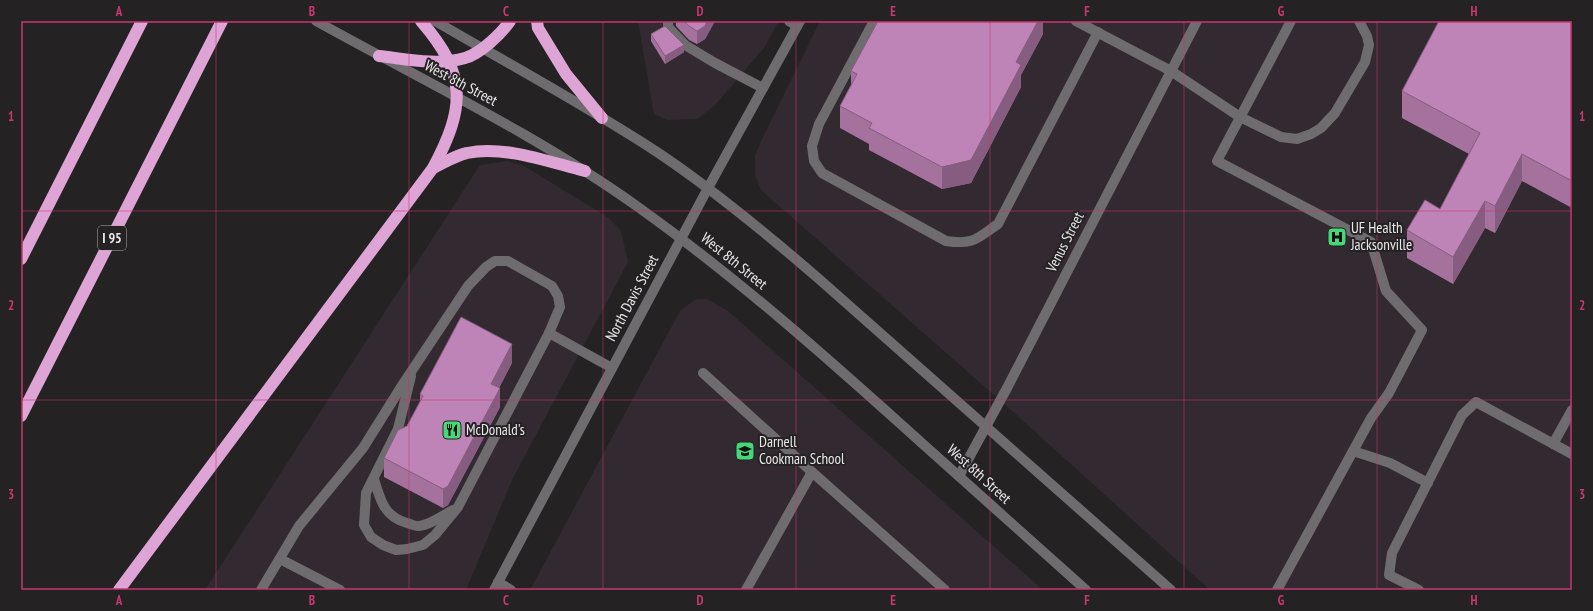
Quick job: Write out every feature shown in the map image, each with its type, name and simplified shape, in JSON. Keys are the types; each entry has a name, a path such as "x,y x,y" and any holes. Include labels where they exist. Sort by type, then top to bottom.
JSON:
{"highway":[{"path":"21,259 142,21"},
{"name":"I 95","path":"21,416 222,21"},
{"path":"119,590 433,168 446,145 454,122 458,98 456,81 448,61 435,38 421,21"},
{"path":"379,56 418,61 448,61 466,58 483,49 510,21"},
{"path":"537,21 538,28 566,74 602,118"},
{"path":"433,168 466,153 492,150 525,156 585,171"}],"street":[{"name":"West 8th Street","path":"316,21 532,138 585,171 638,207 744,287 858,386 1086,590"},
{"path":"435,21 602,118 658,153 708,188 766,233 987,426 1170,590"},
{"path":"668,21 668,27 685,45 715,63 763,88"},
{"path":"874,21 819,124 812,146 814,161 822,173 946,241 963,243 976,240 998,224 1098,32"},
{"path":"1076,21 1171,71 1240,117 1281,137 1297,139 1311,134 1321,128 1335,113 1365,62 1369,45 1367,36 1359,21"},
{"name":"Venus Street","path":"958,476 987,426 1197,21"},
{"path":"1277,590 1371,418 1389,393 1422,330 1386,292 1371,242 1218,160 1291,21"},
{"name":"North Davis Street","path":"496,586 708,188 763,88 795,23"},
{"path":"262,590 299,526 363,448 413,369 468,286 486,267 495,261 508,261 552,286 558,296 560,307 549,333 458,507 435,535 423,545 396,550 382,545 372,537 364,524 366,493 398,430 413,369"},
{"path":"549,333 612,368"},
{"path":"703,373 945,590"},
{"path":"1419,590 1389,575 1392,553 1462,416 1476,402 1572,454"},
{"path":"1553,444 1572,410"},
{"path":"1353,451 1390,462 1428,483"},
{"path":"746,590 812,472"},
{"path":"374,478 382,505 391,516 403,522 419,526 431,522 458,507"},
{"path":"280,558 340,590"},
{"path":"496,586 511,590"}],"shaded area":[{"path":"638,21 779,21 764,48 715,105 697,119 667,120 654,114"},
{"name":"UF Health Jacksonville","path":"820,21 1572,21 1572,590 1210,590 1010,409 761,190 755,175 755,156"},
{"path":"507,161 524,166 609,218 621,231 628,262 512,480 466,590 205,590 480,165"},
{"name":"Darnell Cookman School","path":"696,299 707,299 728,311 1043,590 530,590 680,311"}],"building":[{"path":"684,21 707,21 705,26 697,31"},
{"path":"878,21 1038,21 1016,62 1021,65 971,160 942,167 869,128 872,123 840,106 857,74 851,71"},
{"path":"1439,21 1572,21 1572,181 1522,154 1495,206 1485,201 1453,257 1407,230 1425,200 1440,209 1480,133 1402,91"},
{"path":"665,26 684,45 665,56 651,34"},
{"name":"McDonald's","path":"461,317 512,344 491,384 500,388 448,486 443,489 384,458 398,430 407,426 423,396 420,394"}],"place":[{"name":"UF Health Jacksonville","path":"1337,237"},
{"name":"McDonald's","path":"452,430"},
{"name":"Darnell Cookman School","path":"745,451"}]}
